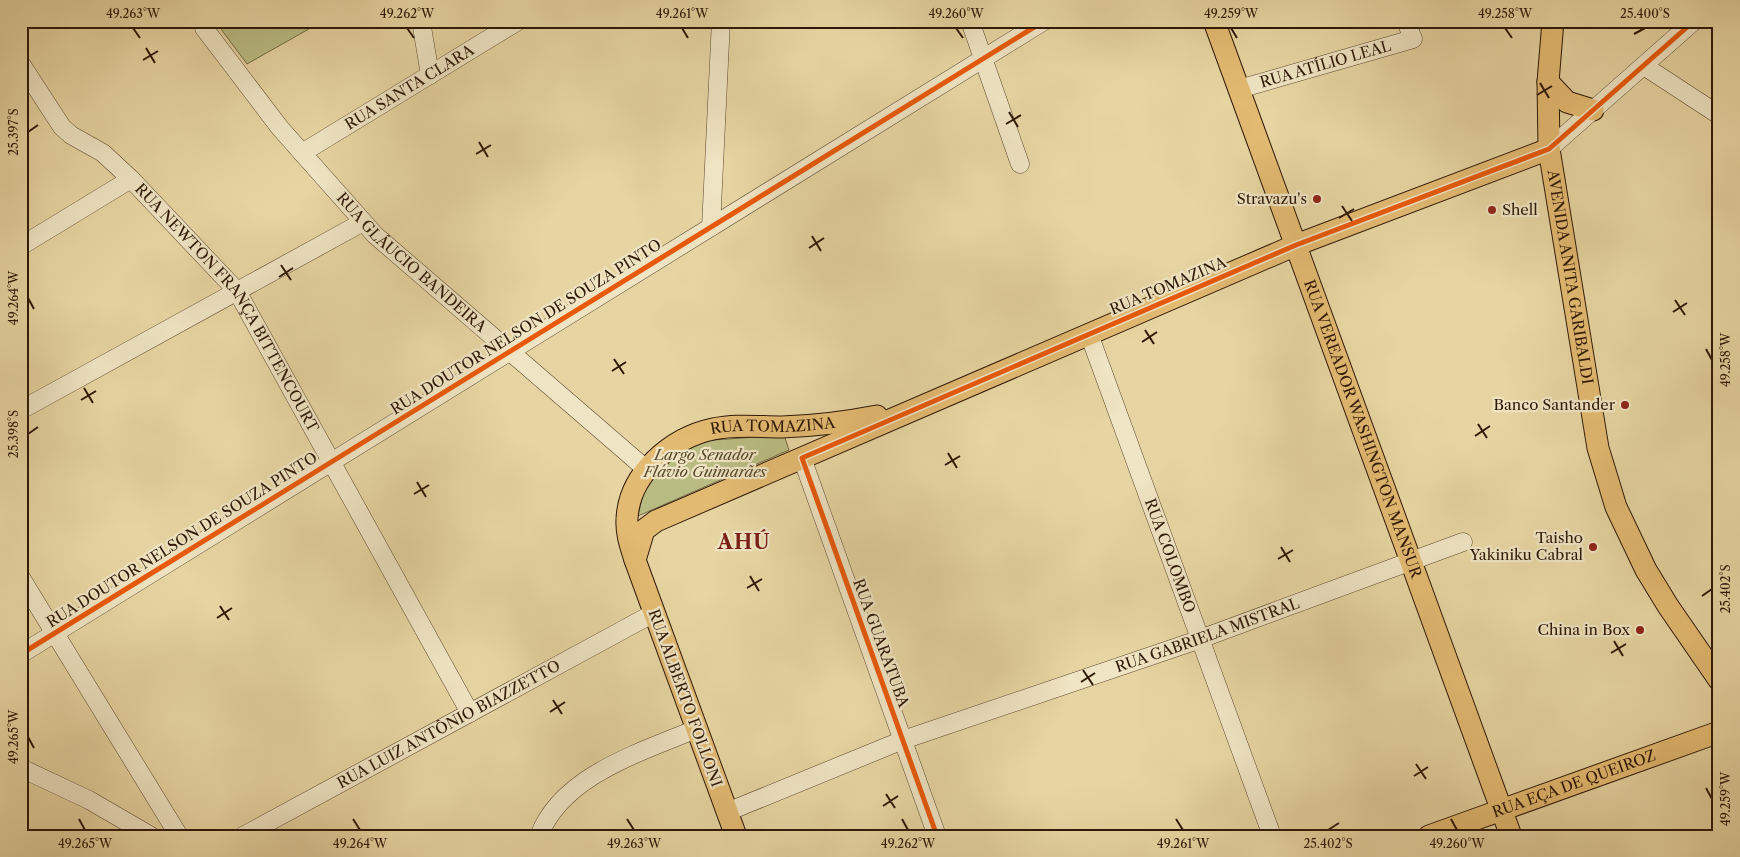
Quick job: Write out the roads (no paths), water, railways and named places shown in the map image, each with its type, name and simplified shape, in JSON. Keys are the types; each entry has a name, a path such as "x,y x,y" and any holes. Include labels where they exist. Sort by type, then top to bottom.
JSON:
{"main road":[{"name":"RUA VEREADOR WASHINGTON MANSUR","path":"1214,21 1512,836"},
{"name":"AVENIDA ANITA GARIBALDI","path":"1553,21 1548,82 1549,149 1592,420 1606,479 1619,515 1651,577 1668,606 1719,680"},
{"path":"1548,82 1567,102 1593,110"},
{"name":"RUA TOMAZINA","path":"635,560 644,530 656,521 1296,245 1549,149"},
{"name":"RUA TOMAZINA","path":"635,560 628,537 626,519 637,485 646,469 658,457 696,434 735,426 816,426 879,416 944,396"},
{"path":"782,427 802,458"},
{"name":"RUA ALBERTO FOLLONI","path":"635,560 736,836"},
{"name":"RUA EÇA DE QUEIROZ","path":"1429,836 1719,732"}],"street":[{"path":"421,21 430,75"},
{"name":"RUA SANTA CLARA","path":"302,153 518,21"},
{"path":"710,227 721,21"},
{"path":"970,21 1020,164"},
{"name":"RUA DOUTOR NELSON DE SOUZA PINTO","path":"21,654 1044,21"},
{"name":"RUA ATÍLIO LEAL","path":"1239,89 1413,39 1406,21"},
{"path":"1549,149 1694,21"},
{"name":"RUA GLÁUCIO BANDEIRA","path":"204,28 302,153 363,222 388,247 646,469"},
{"name":"RUA NEWTON FRANÇA BITTENCOURT","path":"21,64 62,127 70,135 103,153 131,179 237,291 470,713"},
{"path":"1644,66 1719,115"},
{"path":"21,246 131,179"},
{"path":"21,410 363,222"},
{"name":"RUA COLOMBO","path":"1089,334 1272,836"},
{"name":"RUA GUARATUBA","path":"802,458 937,836"},
{"name":"RUA GABRIELA MISTRAL","path":"727,812 903,740 1200,639 1463,542"},
{"path":"21,578 179,836"},
{"name":"RUA LUIZ ANTÔNIO BIAZZETTO","path":"243,836 654,613"},
{"path":"539,836 552,812 568,794 584,781 696,729"},
{"path":"21,768 89,800 151,836"}],"place":[{"name":"Stravazu's","path":"1317,199"},
{"name":"Shell","path":"1492,210"},
{"name":"Banco Santander","path":"1625,405"},
{"name":"Taisho Yakiniku Cabral","path":"1593,547"},
{"name":"China in Box","path":"1640,630"}],"district":[{"name":"AHÚ","path":"744,542"}],"park label":[{"name":"Largo Senador Flávio Guimarães","path":"705,464"}]}
